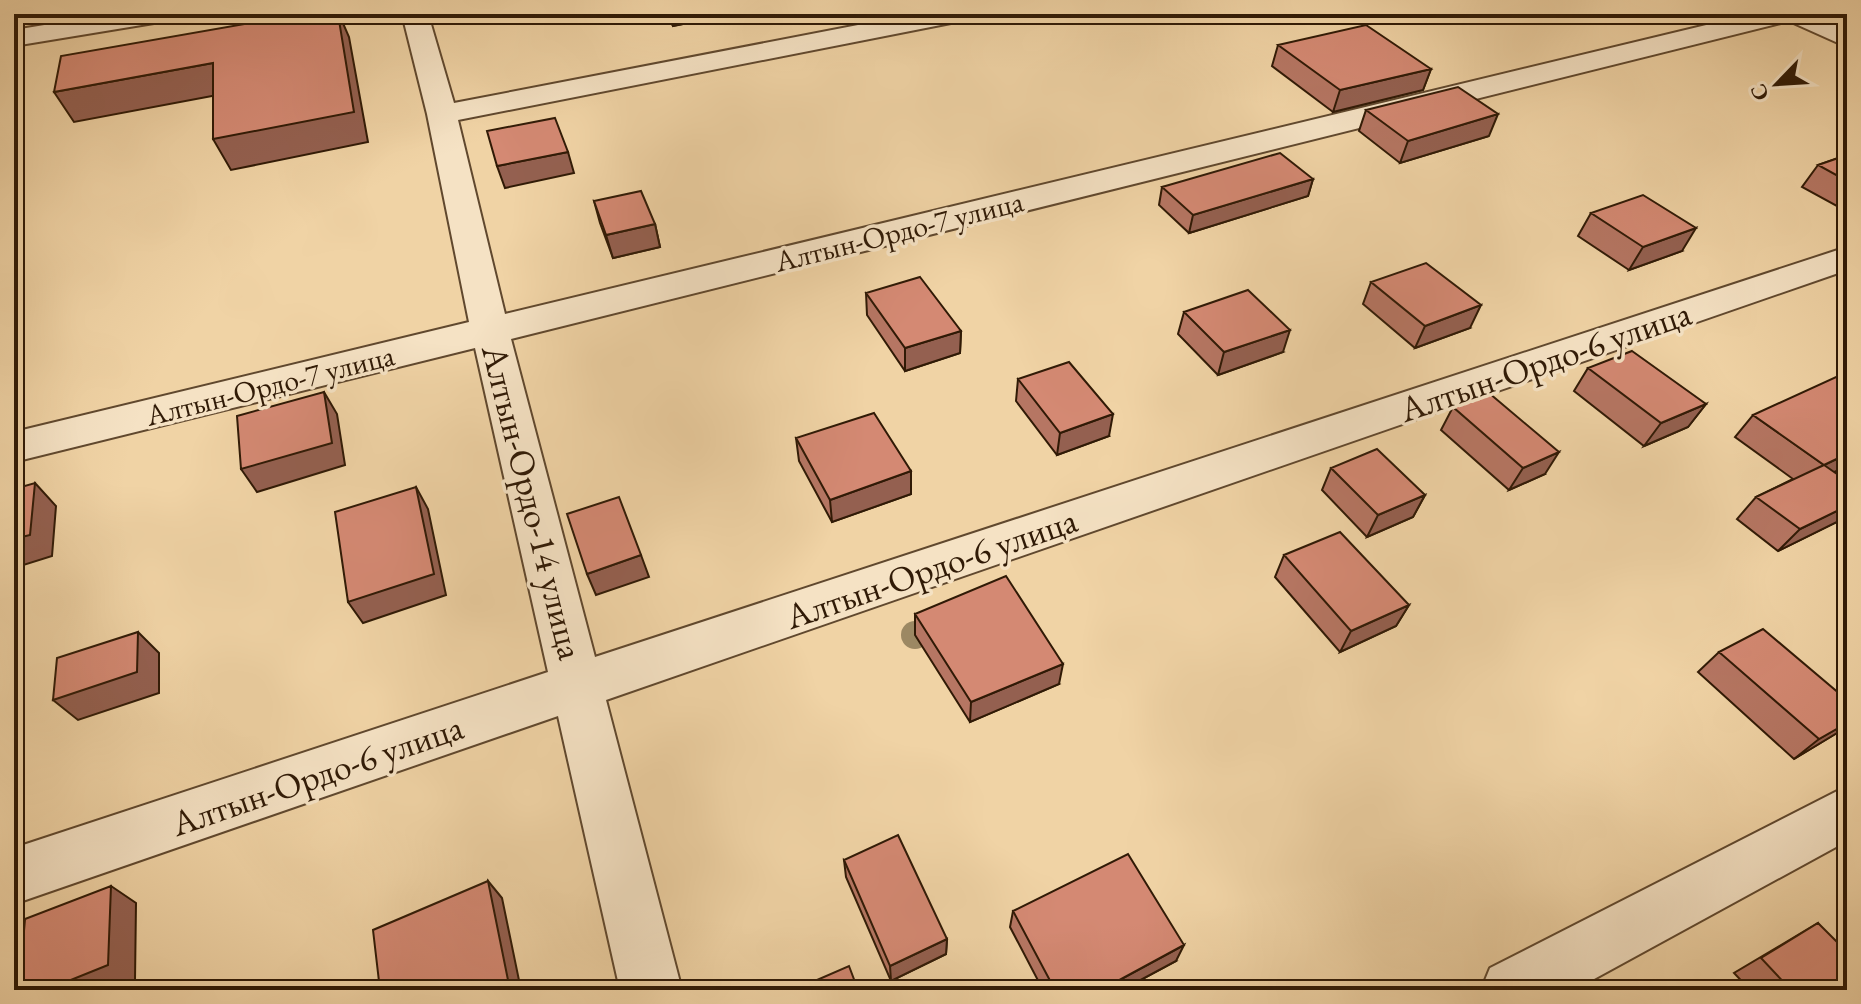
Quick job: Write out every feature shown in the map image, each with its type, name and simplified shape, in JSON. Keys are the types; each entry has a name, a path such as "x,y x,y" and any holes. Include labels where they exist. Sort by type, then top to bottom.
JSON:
{"street":[{"path":"14,38 160,14"},
{"name":"Алтын-Ордо-14 улица","path":"415,14 442,114 490,331 651,990"},
{"path":"442,114 956,14"},
{"name":"Алтын-Ордо-7 улица","path":"14,447 1785,14"},
{"path":"1795,14 1847,39"},
{"name":"Алтын-Ордо-6 улица","path":"14,876 1847,258"},
{"path":"1512,990 1847,812"}],"building":[{"path":"302,14 338,14 354,112 213,139 213,63 54,92 61,56"},
{"path":"1366,25 1431,69 1340,90 1278,45"},
{"path":"1458,87 1498,114 1408,141 1366,110"},
{"path":"555,118 568,152 497,166 487,131"},
{"path":"1280,153 1313,179 1193,215 1162,187"},
{"path":"1847,155 1847,181 1818,165"},
{"path":"641,191 655,224 606,235 594,201"},
{"path":"1643,195 1696,228 1643,247 1591,213"},
{"path":"1426,263 1481,305 1425,326 1371,282"},
{"path":"920,277 961,331 905,348 866,293"},
{"path":"1248,290 1290,330 1224,352 1184,312"},
{"path":"1632,351 1706,404 1661,423 1588,368"},
{"path":"1069,362 1113,414 1060,433 1018,379"},
{"path":"1847,372 1847,454 1824,465 1753,415"},
{"path":"324,392 332,443 241,469 237,416"},
{"path":"1489,393 1559,452 1523,468 1453,407"},
{"path":"874,413 911,471 830,500 796,438"},
{"path":"1377,449 1425,495 1378,515 1331,468"},
{"path":"1824,465 1847,481 1847,506 1800,529 1756,497"},
{"path":"35,483 30,535 14,539 14,489"},
{"path":"416,487 434,574 348,602 335,512"},
{"path":"619,497 641,555 587,574 567,514"},
{"path":"1340,532 1409,605 1351,631 1284,555"},
{"path":"1006,576 1063,664 971,702 915,614"},
{"path":"1763,629 1847,700 1847,723 1819,739 1719,652"},
{"path":"138,632 137,672 53,700 57,658"},
{"path":"898,835 947,939 890,966 844,860"},
{"path":"1128,854 1184,945 1101,990 1055,990 1013,911"},
{"path":"488,881 508,980 486,990 380,990 373,930"},
{"path":"111,886 108,965 46,990 19,990 25,919"},
{"path":"1818,923 1847,952 1847,990 1791,990 1761,958"},
{"path":"849,966 858,990 794,990"}]}
